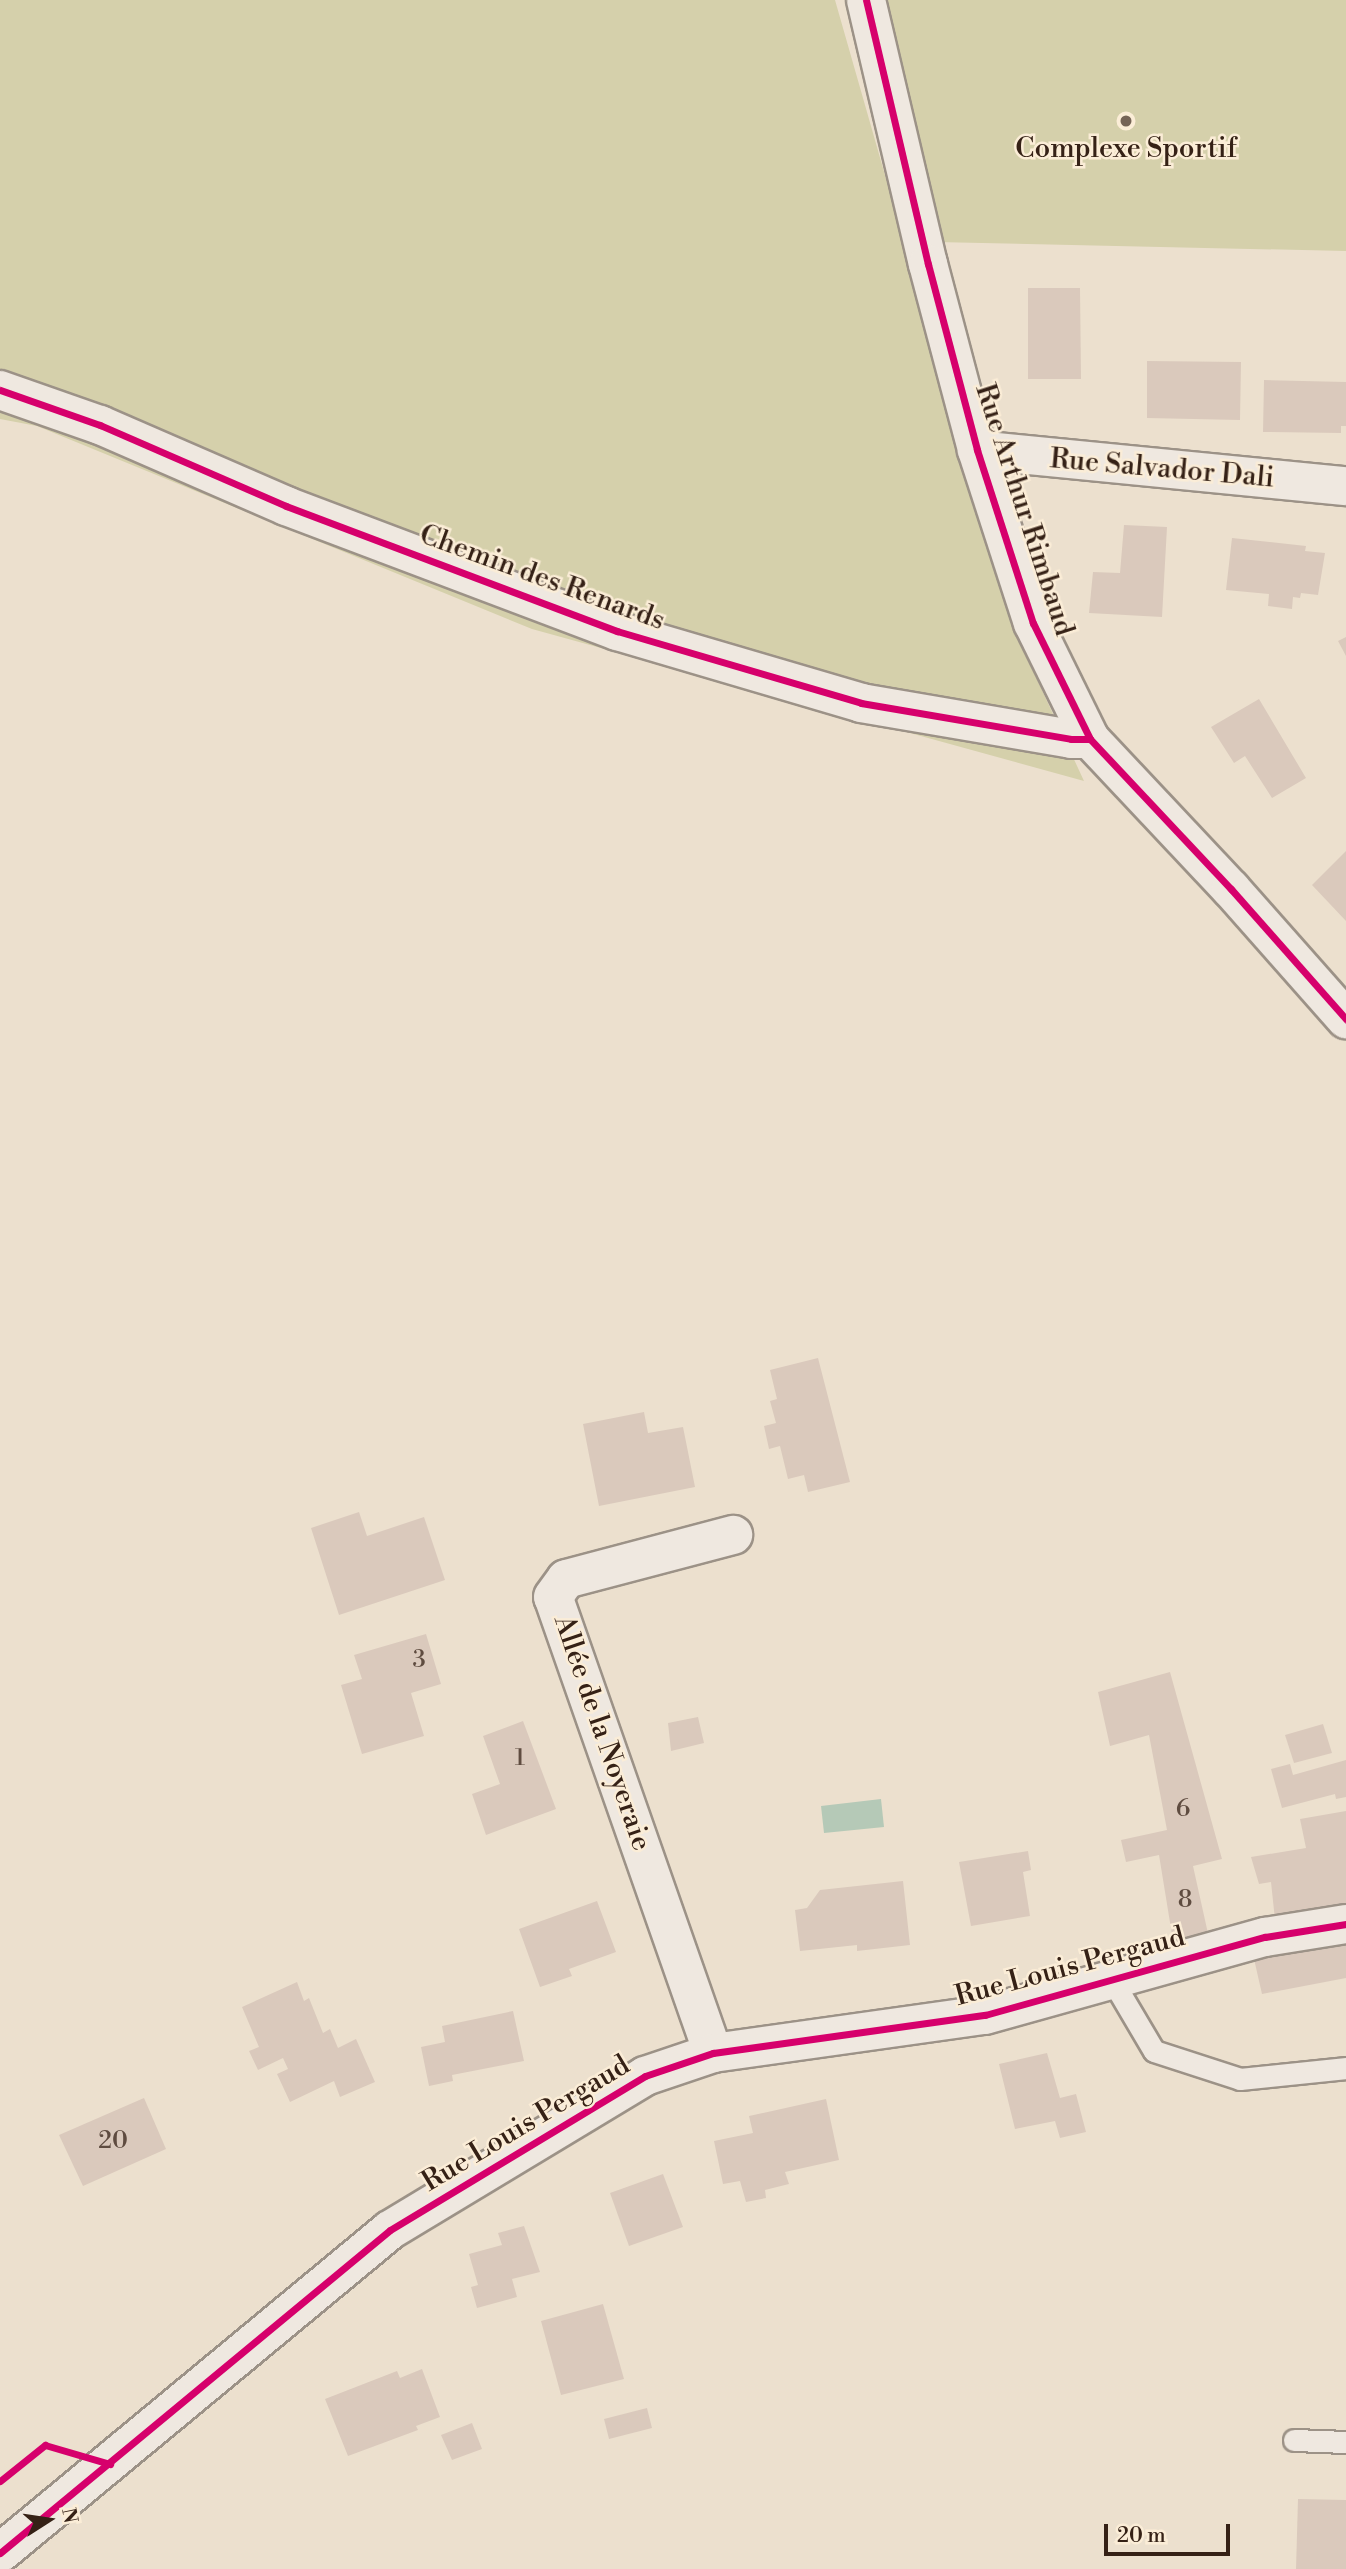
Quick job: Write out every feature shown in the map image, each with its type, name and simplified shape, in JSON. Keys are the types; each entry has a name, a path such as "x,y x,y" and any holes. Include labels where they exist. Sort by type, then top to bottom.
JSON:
{"street":[{"name":"Rue Arthur Rimbaud","path":"866,0 928,264 977,450 1033,623 1090,739 1231,888 1346,1019"},
{"name":"Chemin des Renards","path":"0,390 100,425 286,506 617,631 861,703 1071,739 1090,739"},
{"name":"Rue Salvador Dali","path":"977,450 1346,486"},
{"name":"Allée de la Noyeraie","path":"713,2053 553,1597 566,1579 733,1535"},
{"name":"Rue Louis Pergaud","path":"0,2553 390,2230 645,2076 713,2053 985,2015 1265,1937 1346,1924"}],"lane":[{"path":"1112,1980 1154,2051 1240,2079 1346,2068"},
{"path":"1294,2440 1346,2442"}],"shaded area":[{"path":"0,0 835,0 1016,634 1084,781 532,629 37,426 0,419"},
{"name":"Complexe Sportif","path":"876,0 1346,0 1346,251 935,242"},
{"path":"881,1799 884,1827 824,1833 821,1806"}],"building":[{"path":"1028,288 1080,288 1081,379 1028,379"},
{"path":"1147,361 1241,362 1240,420 1147,418"},
{"path":"1264,380 1346,382 1346,426 1341,426 1341,433 1263,432"},
{"path":"1124,525 1167,527 1162,617 1089,613 1093,572 1120,573"},
{"path":"1232,538 1306,546 1305,551 1325,553 1318,595 1301,593 1300,598 1293,597 1292,609 1268,606 1269,594 1226,590"},
{"path":"1346,637 1346,656 1338,641"},
{"path":"1259,699 1306,778 1272,798 1245,756 1234,763 1211,727"},
{"path":"1346,851 1346,921 1312,885"},
{"path":"818,1358 850,1482 808,1492 804,1475 788,1479 780,1446 769,1449 764,1426 776,1423 770,1401 777,1399 770,1370"},
{"path":"644,1412 648,1433 683,1427 695,1487 599,1506 583,1424"},
{"path":"359,1512 367,1536 424,1517 445,1580 339,1615 311,1528"},
{"path":"426,1634 441,1684 411,1693 424,1736 362,1754 341,1685 362,1679 354,1655"},
{"path":"1170,1672 1222,1859 1193,1866 1209,1938 1174,1947 1159,1855 1126,1862 1121,1840 1167,1830 1149,1735 1110,1746 1098,1692"},
{"path":"698,1717 704,1743 671,1751 668,1723"},
{"path":"523,1721 556,1809 486,1835 472,1794 500,1784 483,1736"},
{"path":"1323,1724 1332,1753 1294,1763 1285,1735"},
{"path":"1346,1760 1346,1797 1336,1799 1335,1794 1282,1808 1271,1769 1290,1764 1293,1775"},
{"path":"1346,1811 1346,1909 1275,1920 1271,1882 1259,1884 1251,1857 1306,1848 1300,1819"},
{"path":"1028,1851 1031,1870 1023,1872 1030,1916 971,1926 959,1862"},
{"path":"903,1881 910,1945 857,1951 857,1945 800,1951 795,1910 807,1908 820,1890"},
{"path":"597,1901 616,1952 569,1969 572,1976 540,1987 519,1929"},
{"path":"1346,1938 1346,1978 1262,1994 1254,1959"},
{"path":"297,1982 304,2001 309,1998 323,2033 330,2029 338,2048 356,2039 375,2082 340,2097 334,2081 290,2102 277,2074 288,2069 283,2058 258,2070 249,2051 259,2047 242,2007"},
{"path":"513,2011 524,2061 452,2075 453,2081 429,2086 421,2047 445,2042 442,2026"},
{"path":"1047,2053 1060,2098 1076,2094 1086,2132 1060,2138 1055,2121 1015,2129 999,2064"},
{"path":"144,2098 166,2149 83,2186 59,2135"},
{"path":"826,2099 839,2160 785,2172 789,2184 765,2190 766,2198 746,2202 740,2181 723,2184 714,2141 753,2133 749,2116"},
{"path":"663,2174 683,2227 629,2246 610,2193"},
{"path":"524,2226 540,2272 512,2279 517,2297 477,2308 471,2287 478,2285 469,2254 502,2245 498,2233"},
{"path":"603,2304 624,2379 561,2395 541,2321"},
{"path":"422,2369 440,2417 416,2426 418,2430 348,2456 325,2399 397,2371 400,2378"},
{"path":"647,2408 652,2428 609,2439 604,2419"},
{"path":"472,2423 482,2449 452,2460 441,2435"},
{"path":"1298,2499 1346,2500 1346,2569 1296,2569"}],"cycle path":[{"path":"866,0 928,264 977,450 1033,623 1090,739 1231,889 1346,1019"},
{"path":"0,390 100,425 286,506 617,631 861,703 1071,739 1090,739"},
{"path":"0,2553 390,2230 645,2076 713,2053 985,2015 1265,1937 1346,1924"},
{"path":"0,2481 45,2445 110,2464"}],"place":[{"name":"Complexe Sportif","path":"1126,121"}]}
